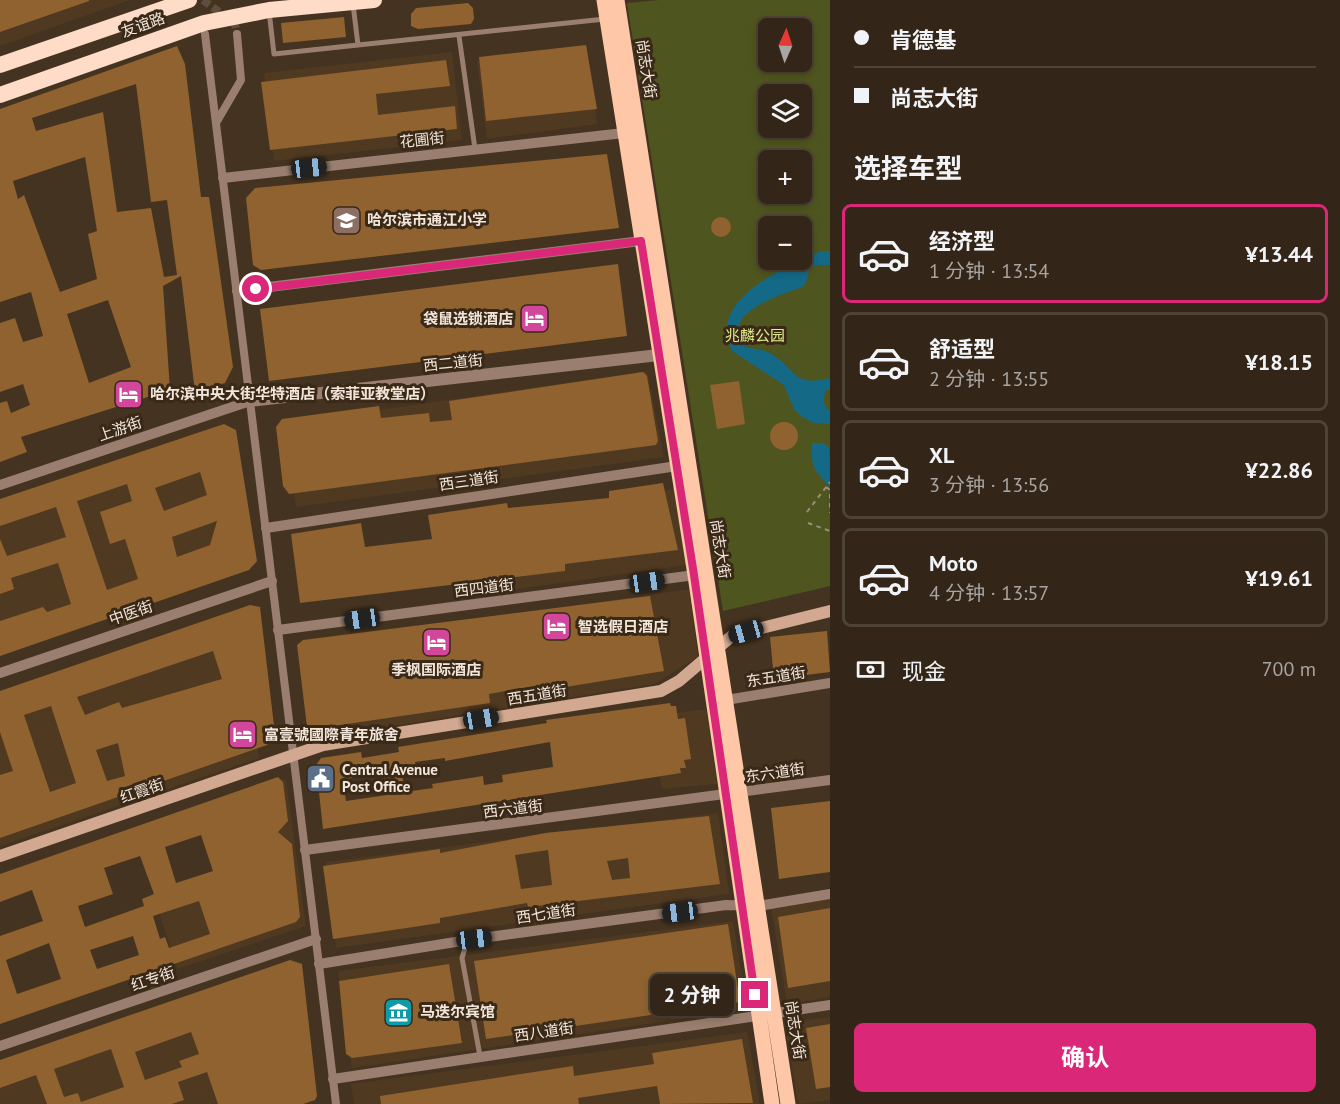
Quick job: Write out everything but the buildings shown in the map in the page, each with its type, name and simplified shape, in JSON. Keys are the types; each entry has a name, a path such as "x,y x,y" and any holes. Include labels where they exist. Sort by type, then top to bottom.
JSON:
{"highway":[{"name":"友谊路","path":"0,65 189,0"},
{"name":"友谊路","path":"0,95 204,22 269,10 374,0"}],"main road":[{"name":"尚志大街","path":"604,0 694,575 772,1104"},
{"name":"尚志大街","path":"617,0 788,1104"},
{"name":"西五道街","path":"294,755 323,745 661,691 679,681 706,660 733,635 830,611"},
{"name":"红霞街","path":"0,856 294,755"}],"street":[{"path":"205,34 336,1104"},
{"path":"216,123 241,80 237,34"},
{"name":"花圃街","path":"222,178 624,133"},
{"path":"237,291 641,241"},
{"name":"西二道街","path":"250,401 659,355"},
{"name":"上游街","path":"0,485 250,401"},
{"name":"西三道街","path":"266,528 677,466"},
{"name":"西四道街","path":"278,630 694,575"},
{"name":"中医街","path":"0,673 272,581"},
{"name":"东五道街","path":"726,700 830,683"},
{"name":"东六道街","path":"725,796 830,780"},
{"name":"西六道街","path":"305,850 725,796"},
{"name":"西七道街","path":"319,964 474,939 726,905 742,908 758,906 830,894"},
{"name":"红专街","path":"0,1046 316,939"},
{"name":"西八道街","path":"333,1079 830,1005"}],"lane":[{"path":"353,2 358,45"},
{"path":"269,10 274,54 607,19"},
{"path":"459,36 475,149"},
{"path":"474,939 465,948 462,958 480,1056"}],"path":[{"path":"807,512 830,482"},
{"path":"827,486 830,490 830,513"},
{"path":"808,523 830,531"}],"shaded area":[{"path":"0,0 130,0 0,46"},
{"path":"587,46 597,124 487,139 477,61"},
{"path":"452,52 462,140 274,161 264,73"},
{"path":"647,371 664,457 296,507 283,424"},
{"path":"218,435 233,561 0,648 0,505"},
{"path":"674,489 686,565 490,593 477,516"},
{"path":"689,589 698,657 654,684 318,738 303,645"},
{"path":"244,619 259,758 0,846 0,697"},
{"path":"706,709 717,784 662,789 651,716"},
{"path":"286,779 306,926 177,969 155,899 248,866 226,797"},
{"path":"718,813 729,894 336,948 326,862"},
{"path":"830,898 830,997 787,1004 771,907"},
{"path":"733,921 747,1009 352,1068 338,971"},
{"path":"288,969 307,1104 0,1104 0,1061"},
{"path":"830,1017 830,1100 798,1104 785,1023"},
{"path":"747,1032 760,1104 354,1104 351,1084"}],"green space":[{"name":"兆麟公园","path":"659,0 830,0 830,586 723,611 627,3"}],"water":[{"path":"821,251 830,251 830,265 816,265 812,268 812,255"},
{"path":"781,270 809,270 806,283 802,287 756,307 742,319 739,331 743,345 770,353 801,379 808,381 830,378 830,390 826,390 824,404 830,411 830,424 814,423 802,417 794,409 784,385 732,351 727,332 730,316 739,301"},
{"path":"812,443 823,443 829,448 830,487 815,468"}],"tunnel":[{"path":"203,0 235,24 237,34"}],"place":[{"name":"哈尔滨市通江小学","path":"346,220"},
{"name":"袋鼠选锁酒店","path":"534,319"},
{"name":"哈尔滨中央大街华特酒店（索菲亚教堂店）","path":"129,394"},
{"name":"智选假日酒店","path":"557,627"},
{"name":"季枫国际酒店","path":"436,643"},
{"name":"富壹號國際青年旅舍","path":"243,735"},
{"name":"Central Avenue Post Office","path":"321,779"},
{"name":"马迭尔宾馆","path":"399,1012"}],"route":[{"path":"256,289 641,241 694,575 755,995"}]}
